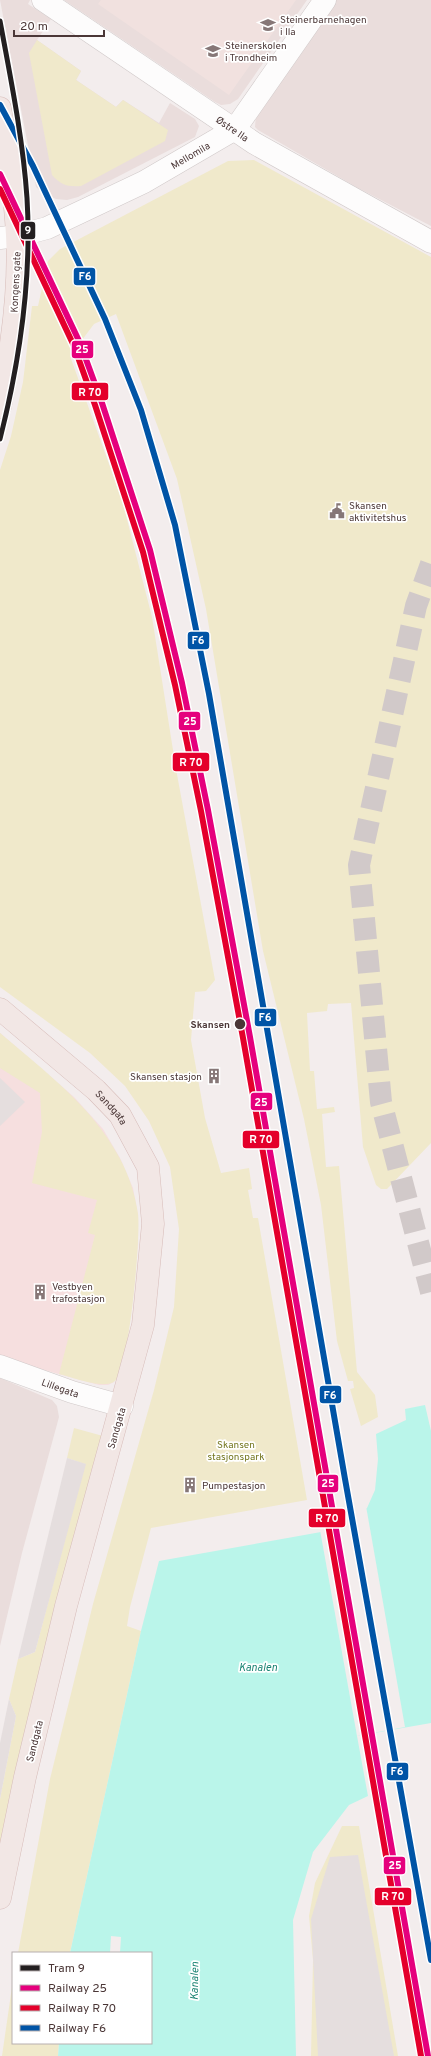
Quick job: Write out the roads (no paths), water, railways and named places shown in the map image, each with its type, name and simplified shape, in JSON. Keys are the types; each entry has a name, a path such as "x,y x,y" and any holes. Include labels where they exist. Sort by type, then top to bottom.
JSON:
{"main road":[{"name":"Kongens gate","path":"0,108 10,159 9,237 15,291 9,360 0,407"},
{"name":"Sandgata","path":"0,1009 96,1090 120,1115 148,1166 153,1224 143,1325 66,1606 25,1777 0,1898"}],"street":[{"name":"Østre Ila","path":"43,0 236,129 254,143 431,242"},
{"name":"Mellomila","path":"9,237 47,228 137,185 236,129 324,0"},
{"name":"Lillegata","path":"0,1366 72,1392 122,1406"}],"water":[{"name":"Kanalen","path":"425,1405 431,1431 431,1723 357,1736 368,1796 349,1805 313,1852 293,1920 296,2056 58,2056 59,2044 152,2044 152,1952 70,1952 141,1631 159,1561 321,1532 367,1508 375,1490 378,1459 376,1434 406,1420 405,1409"}],"tunnel":[{"path":"431,564 416,606 359,865 381,1102 431,1292"}],"tram line":[{"name":"9","path":"0,21 23,154 28,229 28,259 23,320 19,350 0,439"}],"rail line":[{"name":"F6","path":"0,105 33,166 105,319 141,410 175,525 209,694 345,1479 431,1960"},
{"name":"25","path":"0,174 80,343 102,403 150,550 182,683 208,810 250,1037 428,2056"}],"place":[{"name":"Steinerbarnehagen i Ila","path":"268,25"},
{"name":"Steinerskolen i Trondheim","path":"213,51"},
{"name":"Skansen aktivitetshus","path":"337,511"},
{"name":"Skansen","path":"240,1024"},
{"name":"Skansen stasjon","path":"214,1076"},
{"name":"Vestbyen trafostasjon","path":"40,1292"},
{"name":"Pumpestasjon","path":"190,1485"}],"park label":[{"name":"Skansen stasjonspark","path":"236,1450"}]}
